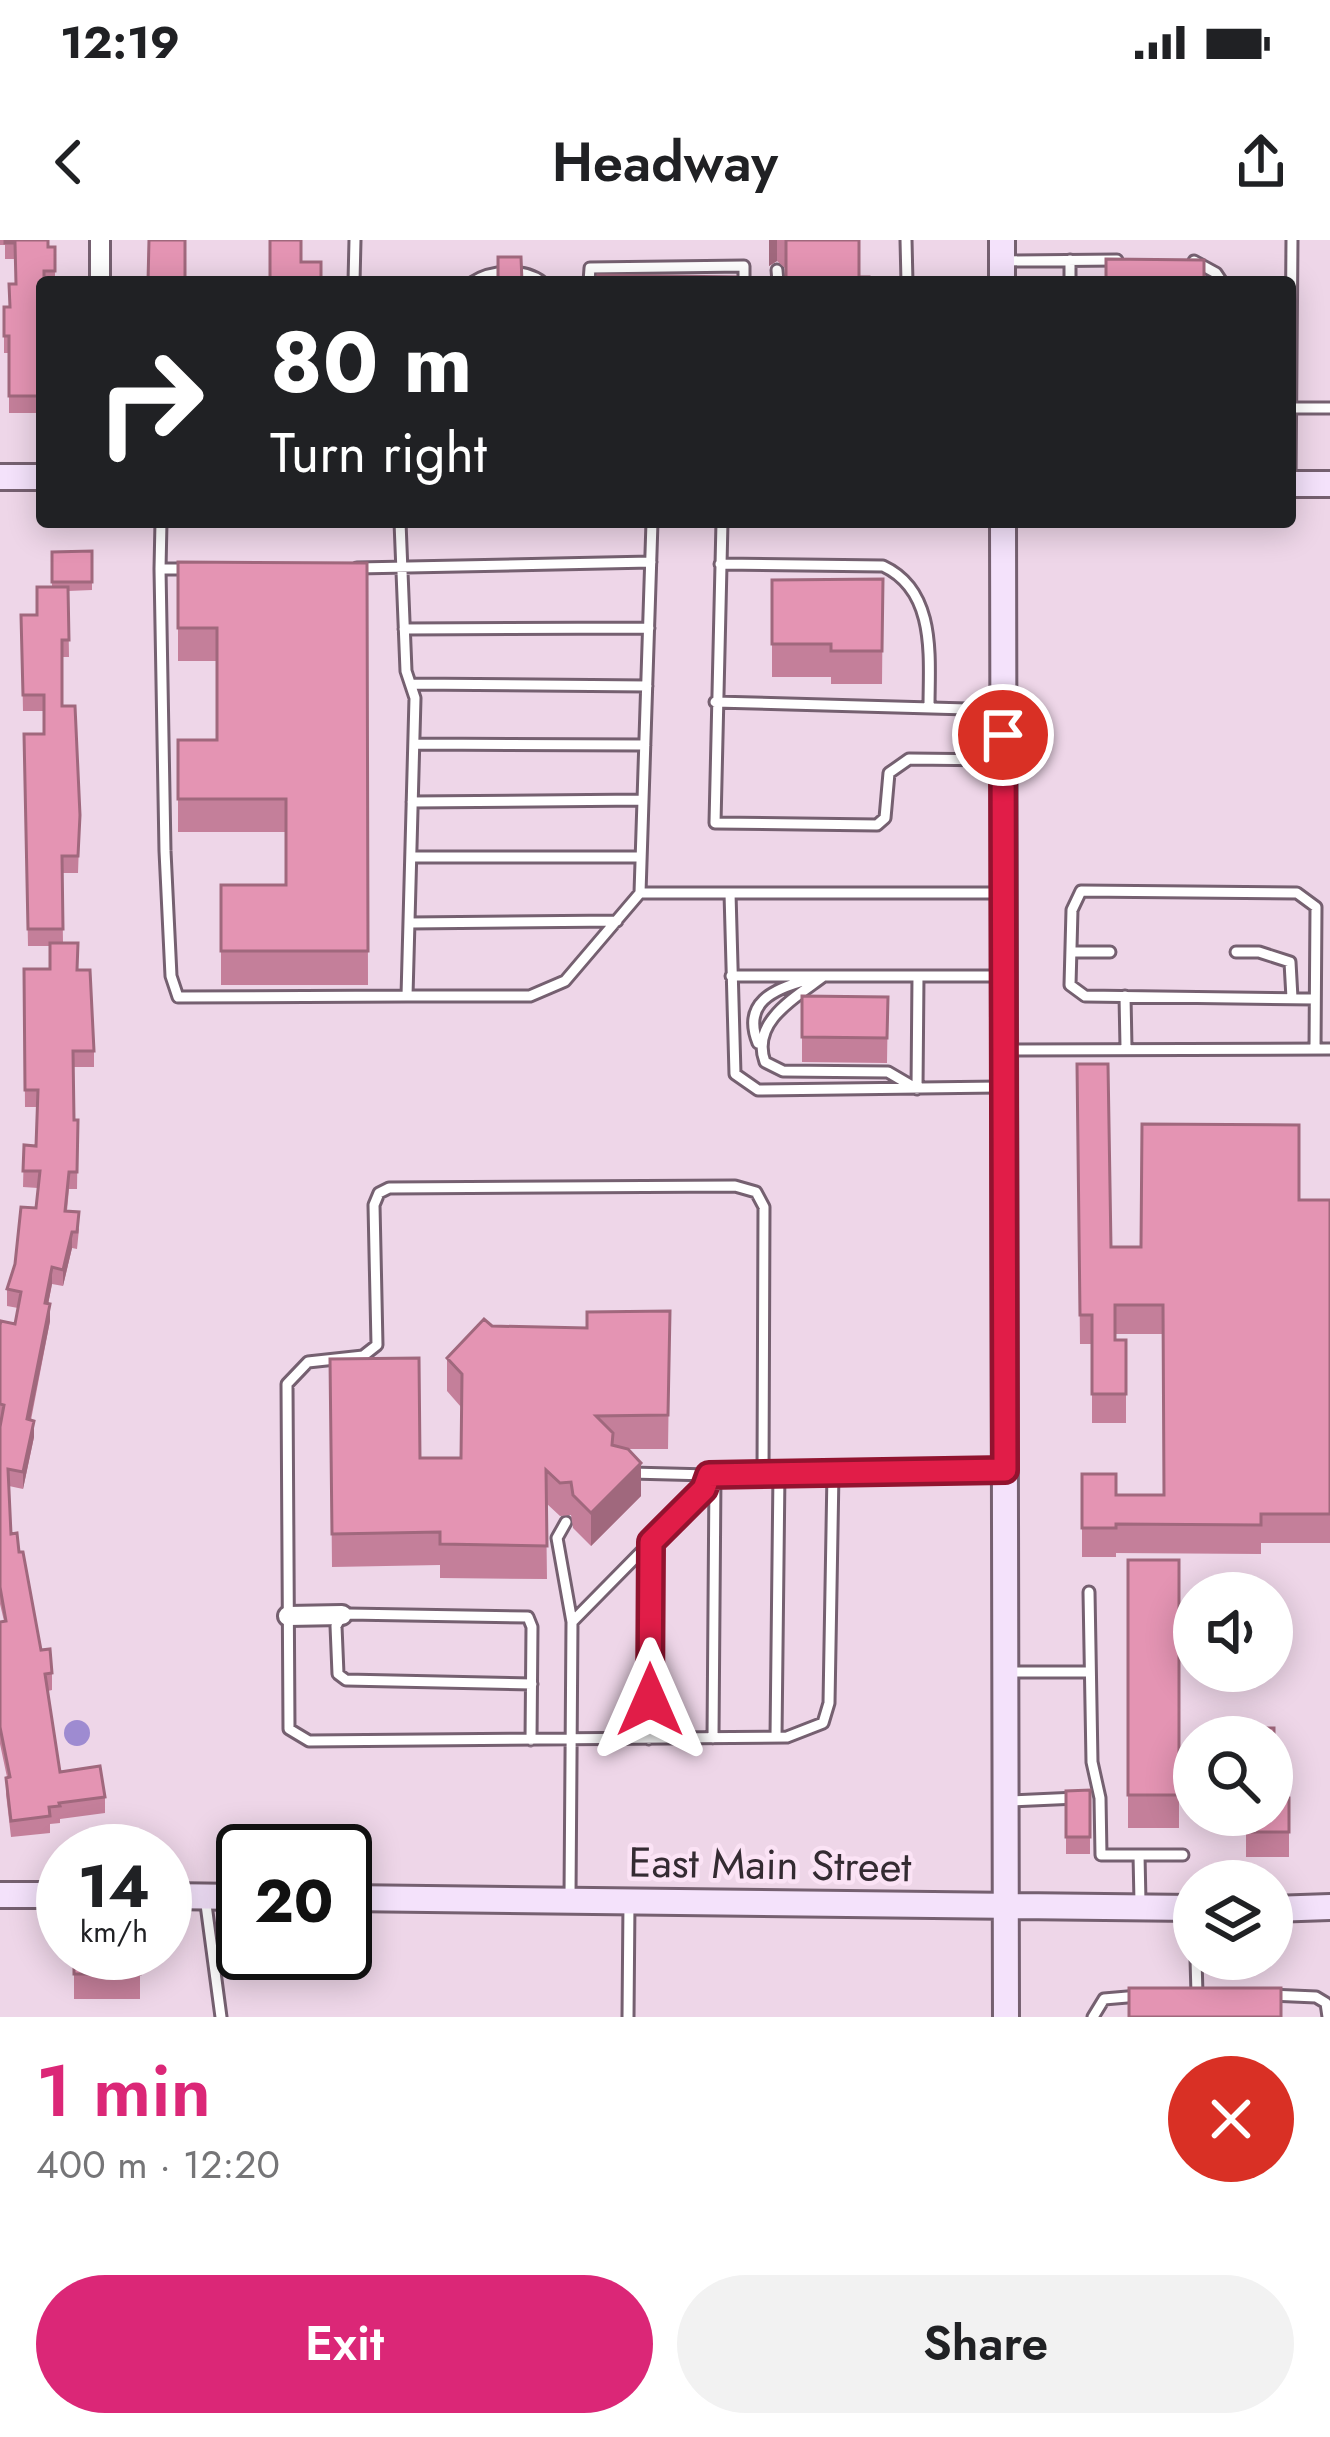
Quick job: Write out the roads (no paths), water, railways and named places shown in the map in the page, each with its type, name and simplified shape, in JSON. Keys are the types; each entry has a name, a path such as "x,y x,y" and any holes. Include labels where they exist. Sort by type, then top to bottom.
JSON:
{"main road":[{"path":"0,477 36,477"},
{"path":"1296,484 1330,484"},
{"path":"1003,528 1006,2017"},
{"path":"0,1894 36,1895"},
{"path":"192,1897 216,1897"},
{"name":"East Main Street","path":"372,1898 1173,1908"},
{"path":"1293,1908 1330,1907"}],"street":[{"path":"100,240 100,276"},
{"path":"288,1616 342,1615"}],"lane":[{"path":"354,276 355,240"},
{"path":"906,240 907,276"},
{"path":"1292,240 1292,276"},
{"path":"1070,260 1070,276"},
{"path":"1002,261 1127,260"},
{"path":"1172,260 1195,261 1218,276"},
{"path":"590,276 590,268 744,266 744,276"},
{"path":"483,276 533,276"},
{"path":"1296,408 1330,408"},
{"path":"161,528 165,851 171,976 178,998 530,996 566,981 640,893 652,528"},
{"path":"400,528 406,671 416,698 407,996"},
{"path":"722,528 712,819 719,825 883,824 886,781 909,759 1003,760"},
{"path":"335,568 651,562"},
{"path":"720,564 883,566 897,572 928,624 929,707"},
{"path":"160,569 203,569"},
{"path":"404,629 649,628"},
{"path":"411,684 647,686"},
{"path":"715,702 1003,710"},
{"path":"414,744 645,745"},
{"path":"412,802 643,800"},
{"path":"411,857 641,857"},
{"path":"1315,999 1085,996 1070,985 1072,910 1081,891 1297,893 1316,908 1315,1049"},
{"path":"640,893 1004,893"},
{"path":"730,893 735,1074 758,1090 1004,1087"},
{"path":"410,922 616,921"},
{"path":"1071,952 1110,952"},
{"path":"1236,952 1259,952 1290,962 1292,998"},
{"path":"731,976 1004,976"},
{"path":"824,976 763,997 753,1012 752,1029 765,1062 783,1070 888,1072 916,1089"},
{"path":"759,1046 763,1029 824,976"},
{"path":"916,1089 918,976"},
{"path":"1125,996 1126,1047"},
{"path":"1004,1050 1330,1048"},
{"path":"763,1474 764,1208 756,1192 735,1186 389,1188 379,1193 374,1204 377,1345 363,1357 308,1362 287,1384 289,1729 309,1741 570,1740 788,1737 823,1724 830,1703 833,1472"},
{"path":"619,1473 1005,1470"},
{"path":"776,1737 779,1473"},
{"path":"712,1475 713,1738"},
{"path":"572,1622 704,1489 712,1475"},
{"path":"566,1522 557,1538 572,1622 570,1901"},
{"path":"650,1739 651,1542"},
{"path":"1089,1592 1092,1762 1100,1798 1101,1855 1183,1855"},
{"path":"531,1740 532,1684 532,1627 528,1617 342,1615 336,1625 338,1674 346,1680 532,1684"},
{"path":"1005,1672 1090,1672"},
{"path":"1005,1801 1100,1798"},
{"path":"1139,1855 1140,1907"},
{"path":"206,1897 221,2017"},
{"path":"628,2017 629,1902"},
{"path":"1197,1980 1197,1994"},
{"path":"1175,1994 1219,1994"},
{"path":"1093,2017 1100,2002 1110,1996 1154,1995"},
{"path":"1263,1995 1316,1997 1326,2003 1328,2017"}]}
